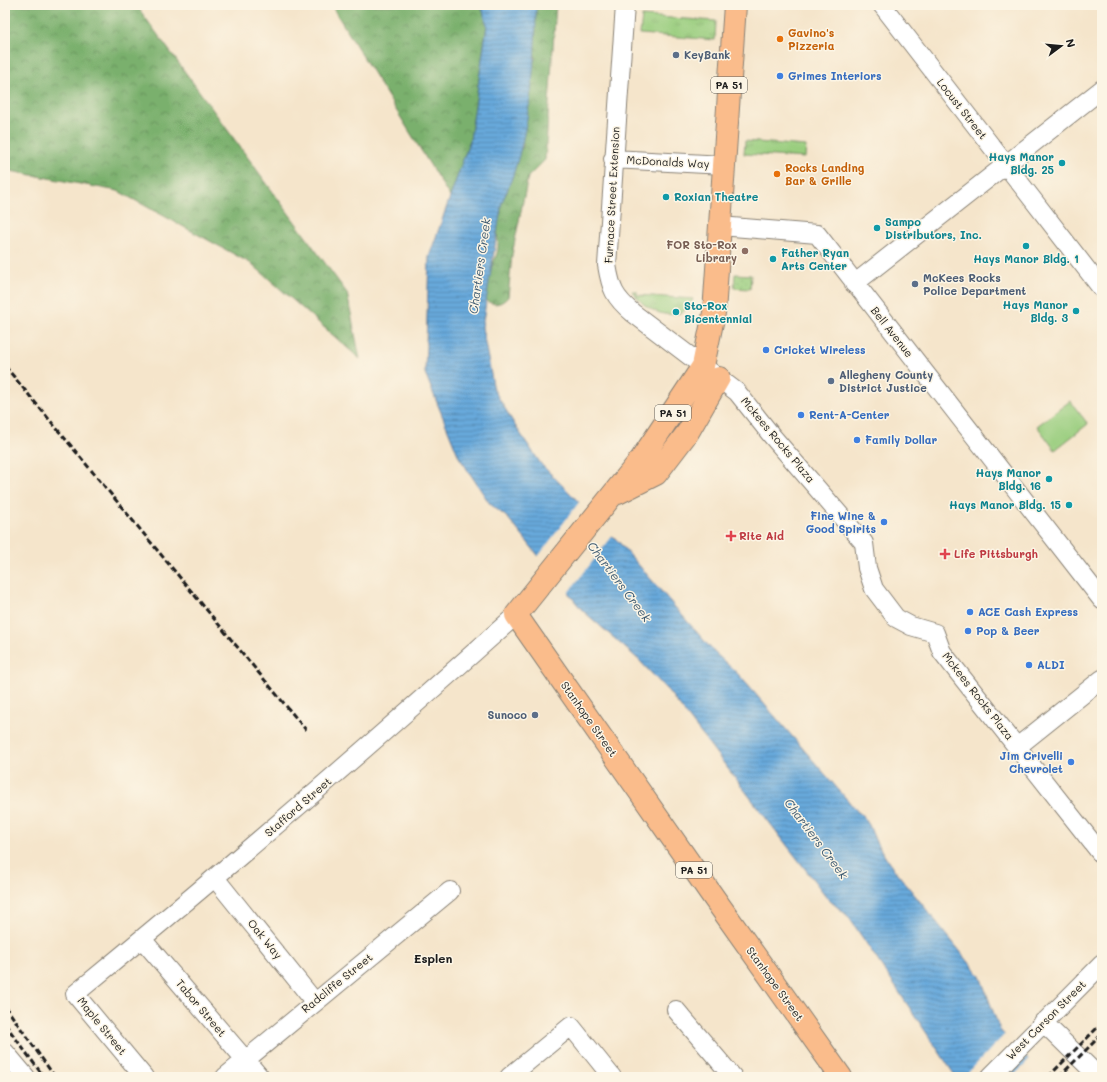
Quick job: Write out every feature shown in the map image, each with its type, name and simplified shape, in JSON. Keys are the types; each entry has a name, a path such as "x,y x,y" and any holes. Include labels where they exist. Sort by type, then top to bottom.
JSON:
{"main road":[{"name":"PA 51","path":"516,615 622,488 675,411 711,372 735,5"},
{"name":"Stanhope Street","path":"516,615 714,898 841,1076"}],"street":[{"name":"Furnace Street Extension","path":"625,5 613,159 607,265 612,289 619,301 633,313 711,372"},
{"name":"Locust Street","path":"882,5 1102,288"},
{"path":"854,284 1102,89"},
{"name":"McDonalds Way","path":"613,159 724,165"},
{"name":"Bell Avenue","path":"720,226 817,234 854,284 1102,600"},
{"name":"Mckees Rocks Plaza","path":"711,372 738,392 772,436 864,543 867,568 874,589 896,618 911,626 935,633 942,652 1102,855"},
{"name":"Stafford Street","path":"75,994 215,878 371,745 516,615"},
{"path":"1018,747 1102,679"},
{"name":"Oak Way","path":"215,878 314,1001"},
{"name":"Radcliffe Street","path":"225,1077 314,1001 450,891"},
{"name":"Tabor Street","path":"142,939 260,1077"},
{"name":"West Carson Street","path":"990,1077 1102,964"},
{"name":"Maple Street","path":"75,994 144,1077"},
{"path":"676,1010 733,1077"},
{"path":"1043,1022 1099,1077"},
{"path":"509,1077 571,1026 612,1077"}],"green space":[{"path":"5,5 136,5 347,293 360,359 252,264 118,191 5,170"},
{"path":"331,5 481,5 487,25 470,140 450,197"},
{"path":"530,5 556,5 545,160 528,177 512,255 508,297 502,302 496,304 489,302 483,297 498,249 497,220 501,213 500,200 507,193 508,186 506,179 517,154 523,146 522,134 526,73 536,58 532,37 536,16"},
{"path":"642,16 716,21 715,40 640,34"},
{"path":"745,141 806,146 805,158 744,154"},
{"path":"735,274 751,275 750,289 734,288"},
{"path":"632,291 637,291 637,295 693,299 687,309 670,315 659,313 650,308 638,299"},
{"path":"1070,401 1088,424 1055,450 1037,426"}],"water":[{"name":"Chartiers Creek","path":"481,5 536,5 536,29 532,80 525,132 519,157 502,202 482,327 494,390 516,427 541,464 617,540 713,651 739,675 857,811 863,816 869,825 876,842 889,863 980,976 1000,1030 1045,1077 956,1077 848,916 829,900 669,692 639,660 582,610 508,518 490,504 459,457 425,373 429,257 470,140 487,25"}],"pier":[{"path":"580,501 614,534 567,594 537,558"},
{"path":"1006,1033 1027,1055 1005,1077 964,1077"},
{"path":"1031,1059 1045,1074 1041,1077 1012,1077"}],"railway":[{"path":"5,366 306,730"},
{"path":"5,1006 55,1077"},
{"path":"1048,1077 1102,1023"},
{"path":"5,1024 44,1077"},
{"path":"1059,1077 1102,1034"}],"place":[{"name":"Gavino's Pizzeria","path":"780,39"},
{"name":"KeyBank","path":"676,55"},
{"name":"Grimes Interiors","path":"780,76"},
{"name":"Hays Manor Bldg. 25","path":"1062,163"},
{"name":"Rocks Landing Bar & Grille","path":"777,174"},
{"name":"Roxian Theatre","path":"666,197"},
{"name":"Sampo Distributors, Inc.","path":"877,228"},
{"name":"Hays Manor Bldg. 1","path":"1026,246"},
{"name":"FOR Sto-Rox Library","path":"745,251"},
{"name":"Father Ryan Arts Center","path":"773,259"},
{"name":"McKees Rocks Police Department","path":"915,284"},
{"name":"Hays Manor Bldg. 3","path":"1076,311"},
{"name":"Sto-Rox Bicentennial","path":"676,312"},
{"name":"Cricket Wireless","path":"766,350"},
{"name":"Allegheny County District Justice","path":"831,381"},
{"name":"Rent-A-Center","path":"801,415"},
{"name":"Family Dollar","path":"857,440"},
{"name":"Hays Manor Bldg. 16","path":"1049,479"},
{"name":"Hays Manor Bldg. 15","path":"1069,505"},
{"name":"Fine Wine & Good Spirits","path":"884,522"},
{"name":"Rite Aid","path":"731,536"},
{"name":"Life Pittsburgh","path":"945,554"},
{"name":"ACE Cash Express","path":"970,612"},
{"name":"Pop & Beer","path":"968,631"},
{"name":"ALDI","path":"1029,665"},
{"name":"Sunoco","path":"535,715"},
{"name":"Jim Crivelli Chevrolet","path":"1071,762"}],"district":[{"name":"Esplen","path":"433,959"}]}
